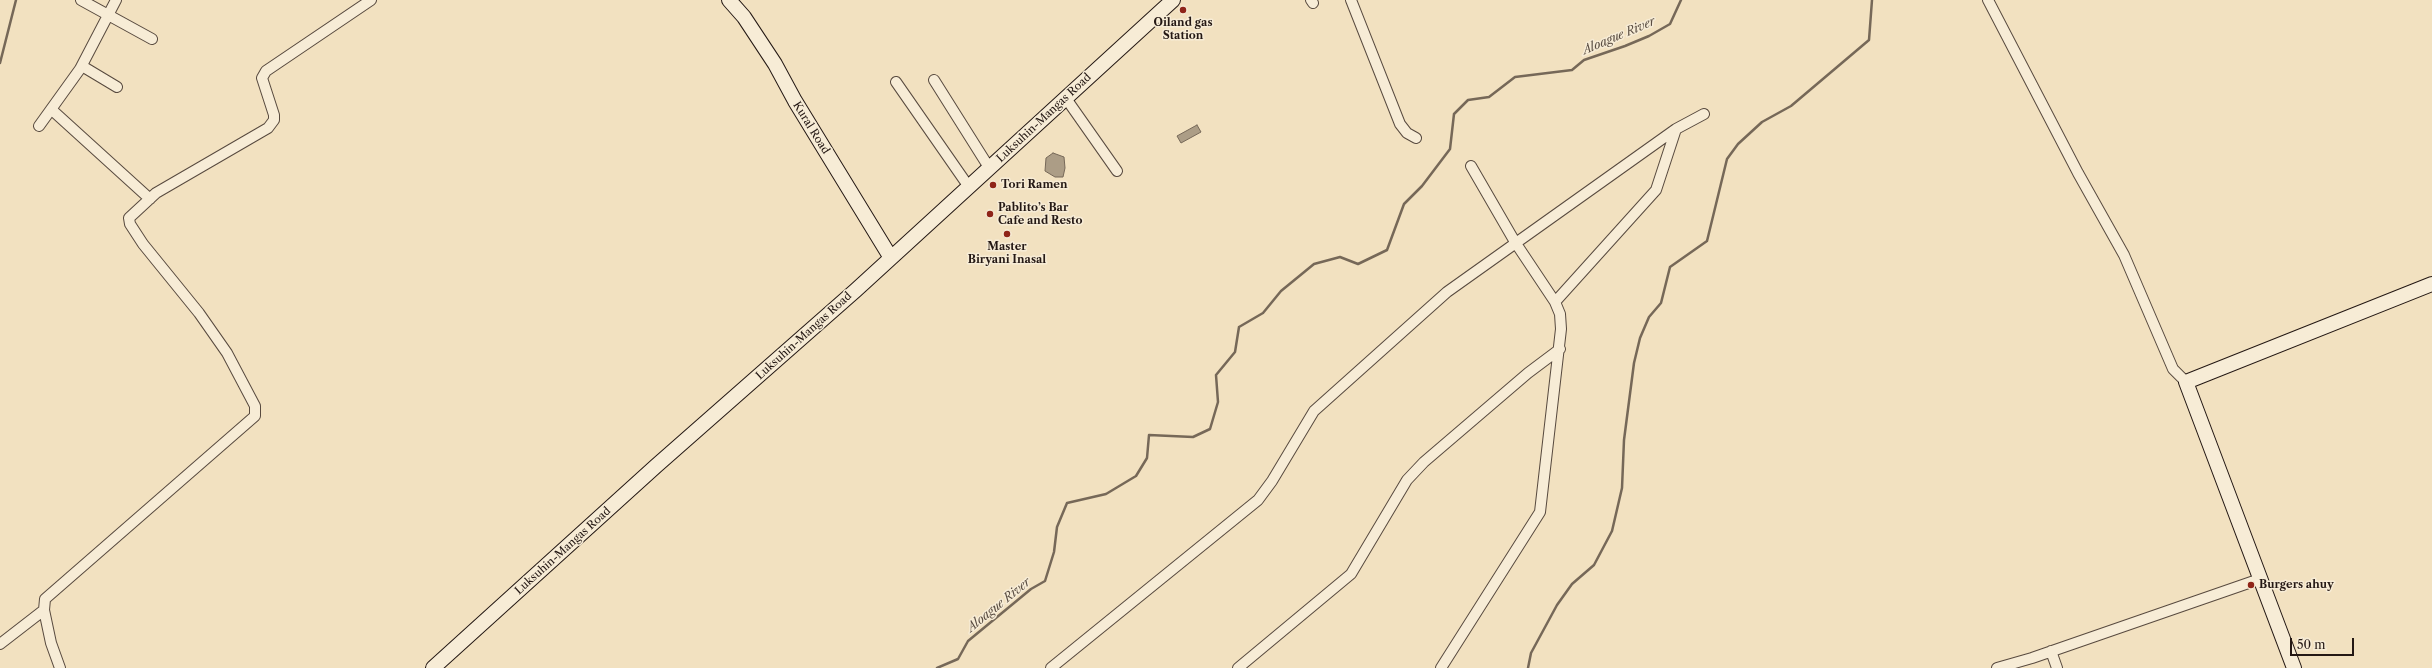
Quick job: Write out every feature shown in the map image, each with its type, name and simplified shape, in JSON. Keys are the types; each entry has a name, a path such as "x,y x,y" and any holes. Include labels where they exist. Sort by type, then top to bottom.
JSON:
{"main road":[{"name":"Kural Road","path":"729,0 744,16 775,64 794,100 891,258"},
{"name":"Luksuhin-Mangas Road","path":"433,668 656,466 990,169 1065,97 1173,0"},
{"path":"2294,668 2186,382 2432,284"}],"street":[{"path":"81,0 152,39"},
{"path":"39,126 52,110 82,66 116,0"},
{"path":"60,668 51,643 44,610 45,599 255,416 255,406 227,353 175,281 143,244 130,224 129,218 150,198 268,128 274,120 274,115 262,78 266,71 371,0"},
{"path":"1351,0 1400,124 1407,133 1416,138"},
{"path":"1988,0 2078,172 2124,256 2173,369 2186,382"},
{"path":"82,66 117,87"},
{"path":"934,80 990,169"},
{"path":"896,82 969,187"},
{"path":"1065,97 1117,171"},
{"path":"52,110 150,198"},
{"path":"1051,668 1258,500 1272,481 1314,411 1324,400 1447,292 1515,242 1676,129 1704,114"},
{"path":"1555,302 1656,190 1676,129"},
{"path":"1441,668 1540,512 1560,349 1560,314 1555,302 1515,242 1471,166"},
{"path":"1238,668 1351,574 1407,480 1424,462 1528,373 1560,349"},
{"path":"1997,668 2051,651 2260,579"},
{"path":"0,644 44,610"},
{"path":"2051,651 2057,668"}],"shaded area":[{"path":"1197,125 1201,132 1181,143 1177,136"},
{"path":"1053,153 1064,157 1065,168 1063,177 1055,177 1045,171 1046,158"}],"waterway":[{"path":"0,63 16,0"},
{"name":"Aloague River","path":"937,668 958,659 968,641 1031,589 1045,581 1054,552 1057,527 1067,503 1106,494 1136,476 1147,458 1149,435 1193,437 1210,429 1218,402 1216,375 1235,352 1239,327 1263,313 1281,291 1314,264 1340,257 1358,264 1387,250 1404,204 1422,186 1450,149 1454,114 1468,100 1489,97 1515,77 1572,70 1584,60 1649,36 1670,24 1681,0"},
{"path":"1528,668 1531,653 1557,605 1572,584 1594,565 1612,531 1622,488 1624,440 1634,363 1640,338 1649,317 1661,303 1670,267 1707,241 1727,159 1738,144 1762,122 1791,106 1869,40 1872,0"}],"place":[{"name":"Oiland gas Station","path":"1183,10"},
{"name":"Tori Ramen","path":"993,185"},
{"name":"Pablito’s Bar Cafe and Resto","path":"990,214"},
{"name":"Master Biryani Inasal","path":"1007,234"},
{"name":"Burgers ahuy","path":"2251,585"}]}
